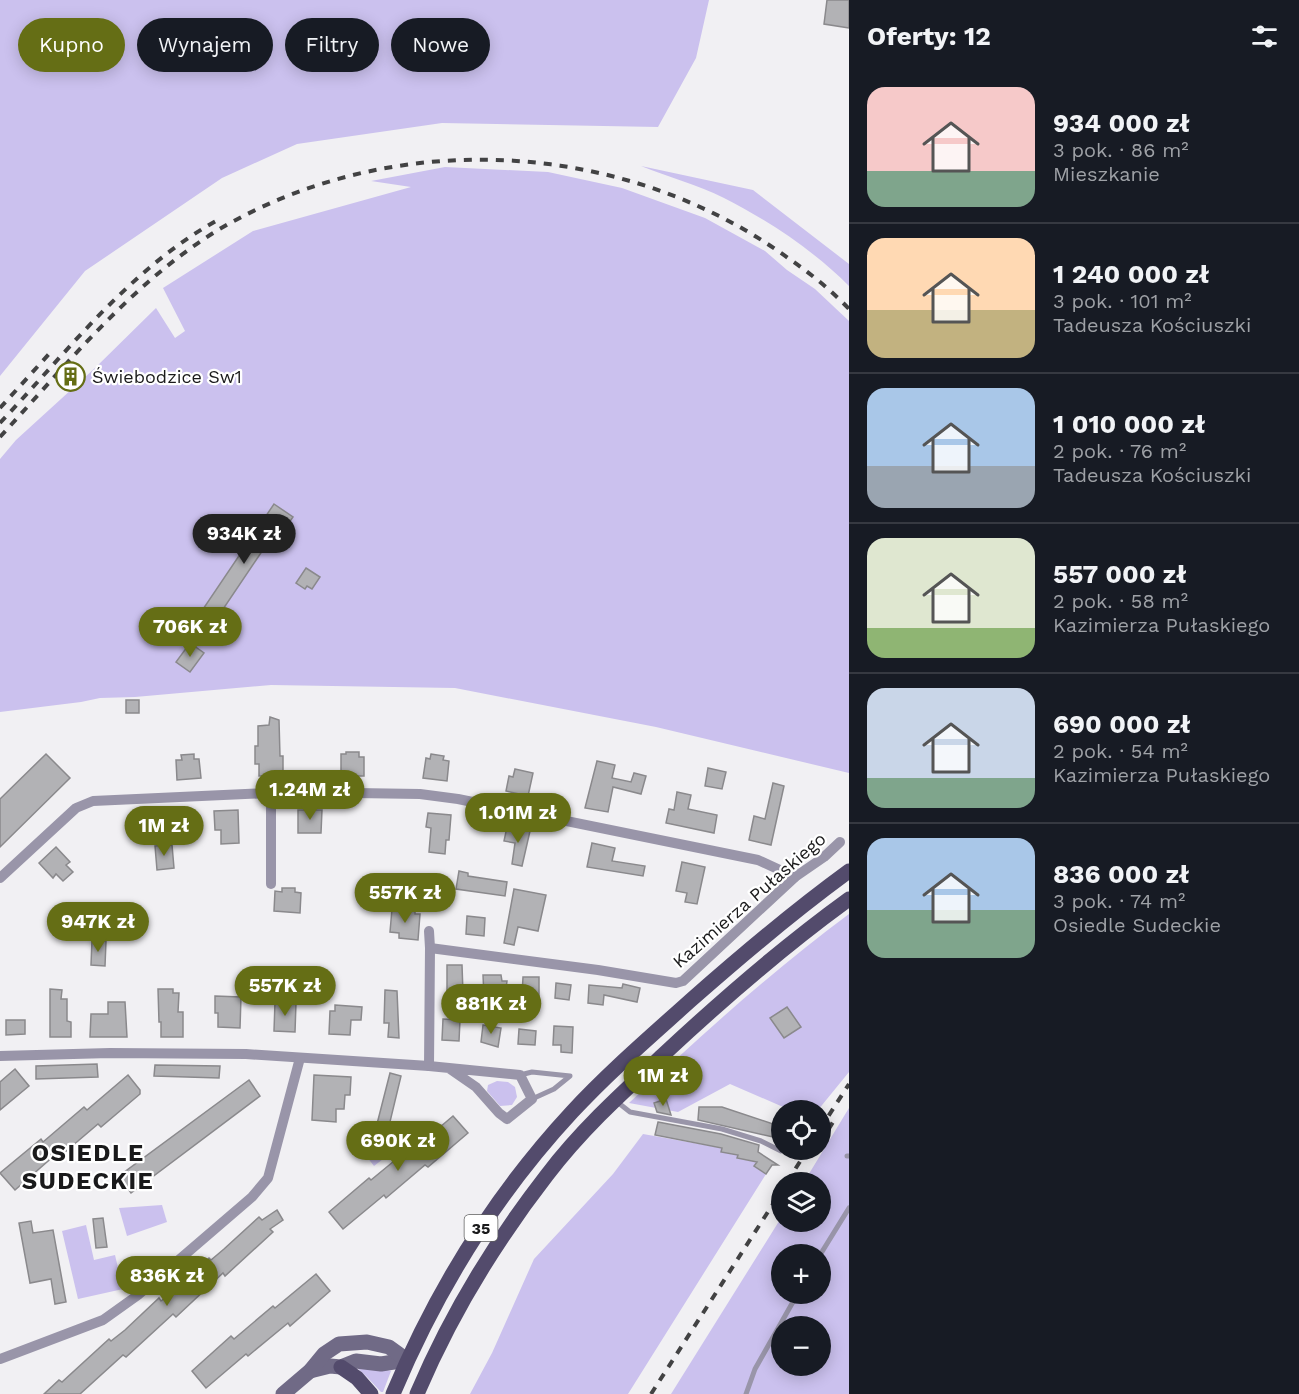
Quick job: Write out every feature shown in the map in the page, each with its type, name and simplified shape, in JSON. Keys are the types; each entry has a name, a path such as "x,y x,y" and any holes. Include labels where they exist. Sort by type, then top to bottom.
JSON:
{"main road":[{"name":"35","path":"393,1394 407,1360 450,1279 490,1215 533,1158 572,1112 636,1049 759,940 849,871"},
{"name":"35","path":"417,1394 428,1368 470,1290 522,1208 566,1151 615,1100 718,1004 849,899"},
{"path":"407,1360 428,1368"},
{"path":"341,1367 357,1378 371,1394"}],"street":[{"path":"271,793 271,884"},
{"path":"0,878 76,808 93,801 271,793 420,794 458,799 758,860 795,877"},
{"name":"Kazimierza Pułaskiego","path":"430,948 598,970 676,983 683,981 795,877 824,857 840,842"},
{"path":"429,931 429,1066"},
{"path":"0,1056 110,1053 234,1054 429,1066 520,1075 532,1099 507,1119 476,1087 450,1069"},
{"path":"0,1359 103,1320 138,1295 252,1197 268,1178 300,1058"},
{"path":"283,1394 310,1371 331,1348 349,1342 367,1342 389,1347 407,1360"},
{"path":"310,1371 330,1366 341,1367 356,1361 381,1364 407,1360"}],"lane":[{"path":"520,1075 532,1072 570,1076 554,1089 532,1099"},
{"path":"615,1100 630,1112 722,1129 771,1146"},
{"path":"827,1244 849,1208"},
{"path":"746,1394 755,1369 792,1304"}],"shaded area":[{"path":"0,0 709,0 696,58 658,127 442,123 297,144 222,178 85,271 0,376"},
{"path":"641,166 753,190 849,264 849,286 805,248 757,216 714,193"},
{"path":"445,167 548,172 622,188 705,218 765,251 787,270 815,289 849,321 849,773 656,727 455,688 271,685 100,698 0,712 0,459 16,440 95,368 156,308 175,338 185,331 163,288 253,231 411,187 371,181"},
{"path":"849,914 849,1072 826,1100 771,1102 730,1084 678,1112 629,1103 736,1006"},
{"path":"497,1081 508,1082 515,1087 517,1097 512,1105 500,1106 487,1091 488,1085"},
{"path":"849,1108 849,1394 671,1394 772,1232 831,1232 831,1172 810,1172 817,1160 831,1160 831,1138"},
{"path":"382,1131 396,1149 374,1166 360,1148"},
{"path":"643,1134 722,1148 721,1152 756,1162 754,1166 766,1174 628,1394 470,1394 492,1353 534,1259 613,1174"},
{"path":"162,1205 167,1222 127,1236 119,1208"},
{"path":"86,1225 94,1260 115,1255 123,1289 78,1299 62,1231"},
{"path":"368,1365 391,1371 383,1392 355,1366"}],"building":[{"path":"827,0 849,0 849,28 824,24"},
{"name":"Świebodzice Sw1","path":"73,365 82,373 70,386 61,378"},
{"path":"274,504 293,517 280,536 275,532 209,630 195,621"},
{"path":"306,568 320,577 312,589 307,586 305,589 296,583"},
{"path":"190,643 204,653 190,672 176,662"},
{"path":"126,700 139,700 139,713 126,713"},
{"path":"270,717 279,720 283,775 259,776 259,764 255,764 258,726 269,725"},
{"path":"346,752 359,752 359,757 364,757 364,776 341,776 341,754 346,754"},
{"path":"46,754 70,778 0,847 0,799"},
{"path":"194,754 194,759 199,759 201,778 177,780 176,760 182,760 181,755"},
{"path":"431,754 444,756 443,760 449,761 447,781 423,778 426,758 430,759"},
{"path":"597,761 615,765 612,778 631,782 634,773 646,776 641,794 613,787 608,812 585,808"},
{"path":"708,768 726,772 722,789 705,786"},
{"path":"515,769 533,773 528,796 506,791 509,776 513,777"},
{"path":"773,783 784,786 771,845 749,840 754,816 765,819"},
{"path":"677,792 691,795 688,809 717,815 714,833 666,823 669,809 674,810"},
{"path":"238,810 239,843 221,844 221,830 215,830 214,811"},
{"path":"298,810 322,810 321,833 298,833"},
{"path":"428,813 451,815 449,840 446,840 445,854 429,852 431,828 426,827"},
{"path":"156,815 158,838 140,840 140,838 135,838 133,817"},
{"path":"507,827 530,831 522,866 512,864 515,843 504,841"},
{"path":"592,843 615,848 612,861 645,866 643,876 587,867"},
{"path":"172,845 174,868 157,870 155,846"},
{"path":"56,847 70,862 66,865 73,872 63,881 56,874 53,878 39,863"},
{"path":"682,862 705,867 697,904 685,902 687,893 676,891"},
{"path":"459,871 468,873 468,876 507,882 505,896 456,889"},
{"path":"282,888 295,888 295,892 301,893 300,913 274,911 275,891 282,892"},
{"path":"514,889 546,895 538,931 518,927 514,945 504,943"},
{"path":"392,909 415,911 415,914 420,914 418,940 399,938 399,933 390,932"},
{"path":"467,916 485,918 484,936 466,934"},
{"path":"92,940 106,941 105,966 91,965"},
{"path":"447,965 462,965 463,993 447,993"},
{"path":"260,973 272,973 271,988 259,987"},
{"path":"483,975 501,975 502,981 507,981 505,996 484,997"},
{"path":"523,977 539,977 539,996 522,996"},
{"path":"556,983 571,985 569,1000 555,998"},
{"path":"623,984 640,988 637,1002 604,995 603,1005 588,1003 589,985 622,988"},
{"path":"50,989 62,990 61,999 67,999 67,1021 71,1022 71,1037 50,1037"},
{"path":"158,989 173,989 173,993 179,993 178,1012 183,1012 183,1037 161,1037"},
{"path":"385,990 397,991 399,1038 388,1037 389,1023 384,1023"},
{"path":"215,996 241,997 240,1028 218,1027"},
{"path":"461,999 477,999 476,1013 460,1013"},
{"path":"108,1002 125,1002 127,1037 90,1037 91,1014 108,1014"},
{"path":"275,1002 296,1003 295,1032 274,1031"},
{"path":"335,1005 362,1007 361,1020 351,1020 350,1035 329,1034 330,1011 335,1011"},
{"path":"787,1007 801,1027 784,1038 770,1018"},
{"path":"443,1019 460,1020 459,1041 442,1040"},
{"path":"6,1020 25,1020 25,1034 6,1035"},
{"path":"483,1025 501,1028 498,1047 481,1042"},
{"path":"554,1026 573,1027 572,1053 561,1052 561,1045 553,1045"},
{"path":"519,1029 536,1031 535,1045 518,1044"},
{"path":"97,1064 98,1077 36,1079 36,1066"},
{"path":"155,1065 220,1066 219,1078 154,1076"},
{"path":"15,1069 29,1086 0,1110 0,1082"},
{"path":"390,1073 401,1076 389,1126 377,1124"},
{"path":"128,1075 140,1090 140,1094 101,1127 98,1124 58,1158 55,1155 15,1190 0,1173 41,1139 43,1142 84,1107 87,1110"},
{"path":"314,1075 351,1077 350,1095 345,1095 344,1109 336,1109 336,1122 312,1120"},
{"path":"249,1080 260,1096 131,1193 119,1176"},
{"path":"666,1099 671,1115 657,1112 654,1103"},
{"path":"699,1107 722,1107 771,1123 771,1137 698,1120"},
{"path":"453,1116 468,1133 428,1167 425,1165 386,1198 384,1195 343,1229 329,1212 411,1147 413,1150"},
{"path":"658,1122 721,1134 759,1145 758,1152 778,1165 772,1165 766,1174 754,1166 757,1162 721,1152 722,1148 655,1135"},
{"path":"277,1210 283,1220 270,1229 273,1232 225,1276 223,1273 176,1317 173,1314 126,1357 123,1355 80,1394 44,1394 59,1380 62,1382 109,1339 111,1341 125,1330 159,1298 161,1301 175,1290 209,1258 211,1260 259,1217 262,1220"},
{"path":"103,1218 107,1247 96,1248 93,1219"},
{"path":"31,1221 33,1233 53,1230 66,1302 55,1304 51,1279 30,1283 19,1223"},
{"path":"316,1274 330,1291 290,1326 288,1323 206,1388 192,1371 231,1336 234,1339"}],"railway":[{"path":"0,437 76,353 129,299 187,251 218,230 286,196 358,174 432,162 508,160 582,169 654,189 724,218 788,258 820,282 849,309"},
{"path":"0,423 101,313 128,287 185,240 216,221"},
{"path":"0,408 49,354"},
{"path":"831,1112 849,1084"},
{"path":"793,1172 801,1160"},
{"path":"651,1394 771,1207"}],"place":[{"name":"Świebodzice Sw1","path":"71,376"}],"district":[{"name":"OSIEDLE SUDECKIE","path":"88,1167"}]}
